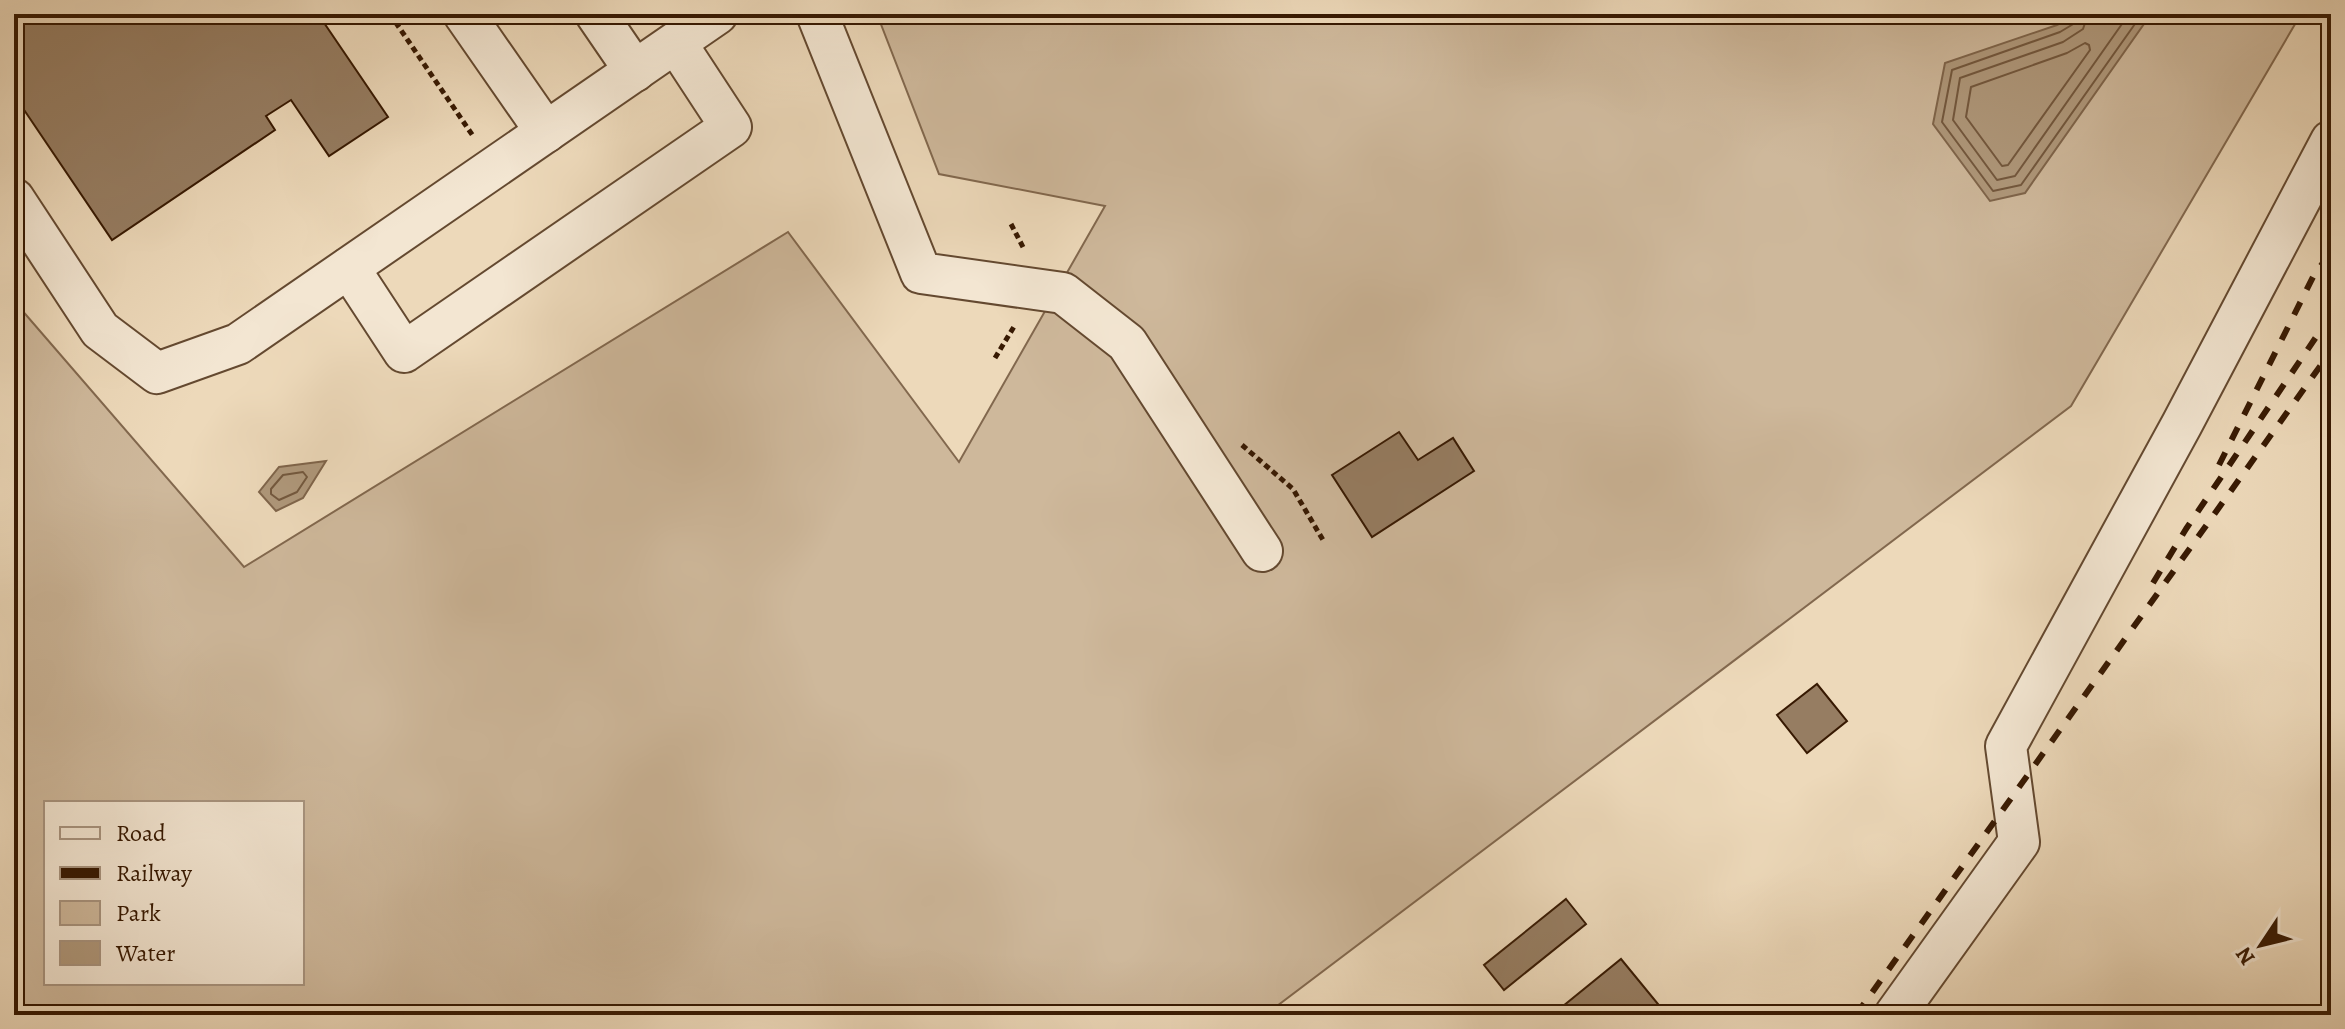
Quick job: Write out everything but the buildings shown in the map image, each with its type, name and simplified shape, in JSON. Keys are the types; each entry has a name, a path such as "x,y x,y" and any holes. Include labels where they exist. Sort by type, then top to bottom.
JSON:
{"street":[{"path":"464,14 546,132"},
{"path":"596,14 635,71"},
{"path":"14,199 100,330 157,373 238,344 717,14"},
{"path":"817,14 921,273 1063,293 1127,343 1262,551"},
{"path":"349,268 404,352 431,334 731,127 676,43"},
{"path":"1895,1015 2019,842 2006,746 2182,424 2331,141"}],"green space":[{"path":"877,14 2301,14 2071,406 1265,1015 14,1015 14,301 244,567 788,232 959,462 1105,206 939,174"}],"water":[{"path":"2076,14 2151,14 2025,193 1990,201 1933,124 1945,63 2057,25"},
{"path":"326,461 303,498 276,511 259,492 279,467"}],"railway":[{"path":"2219,465 2314,275 2331,252"},
{"path":"2153,583 2331,315"},
{"path":"1856,1015 2331,351"}]}
